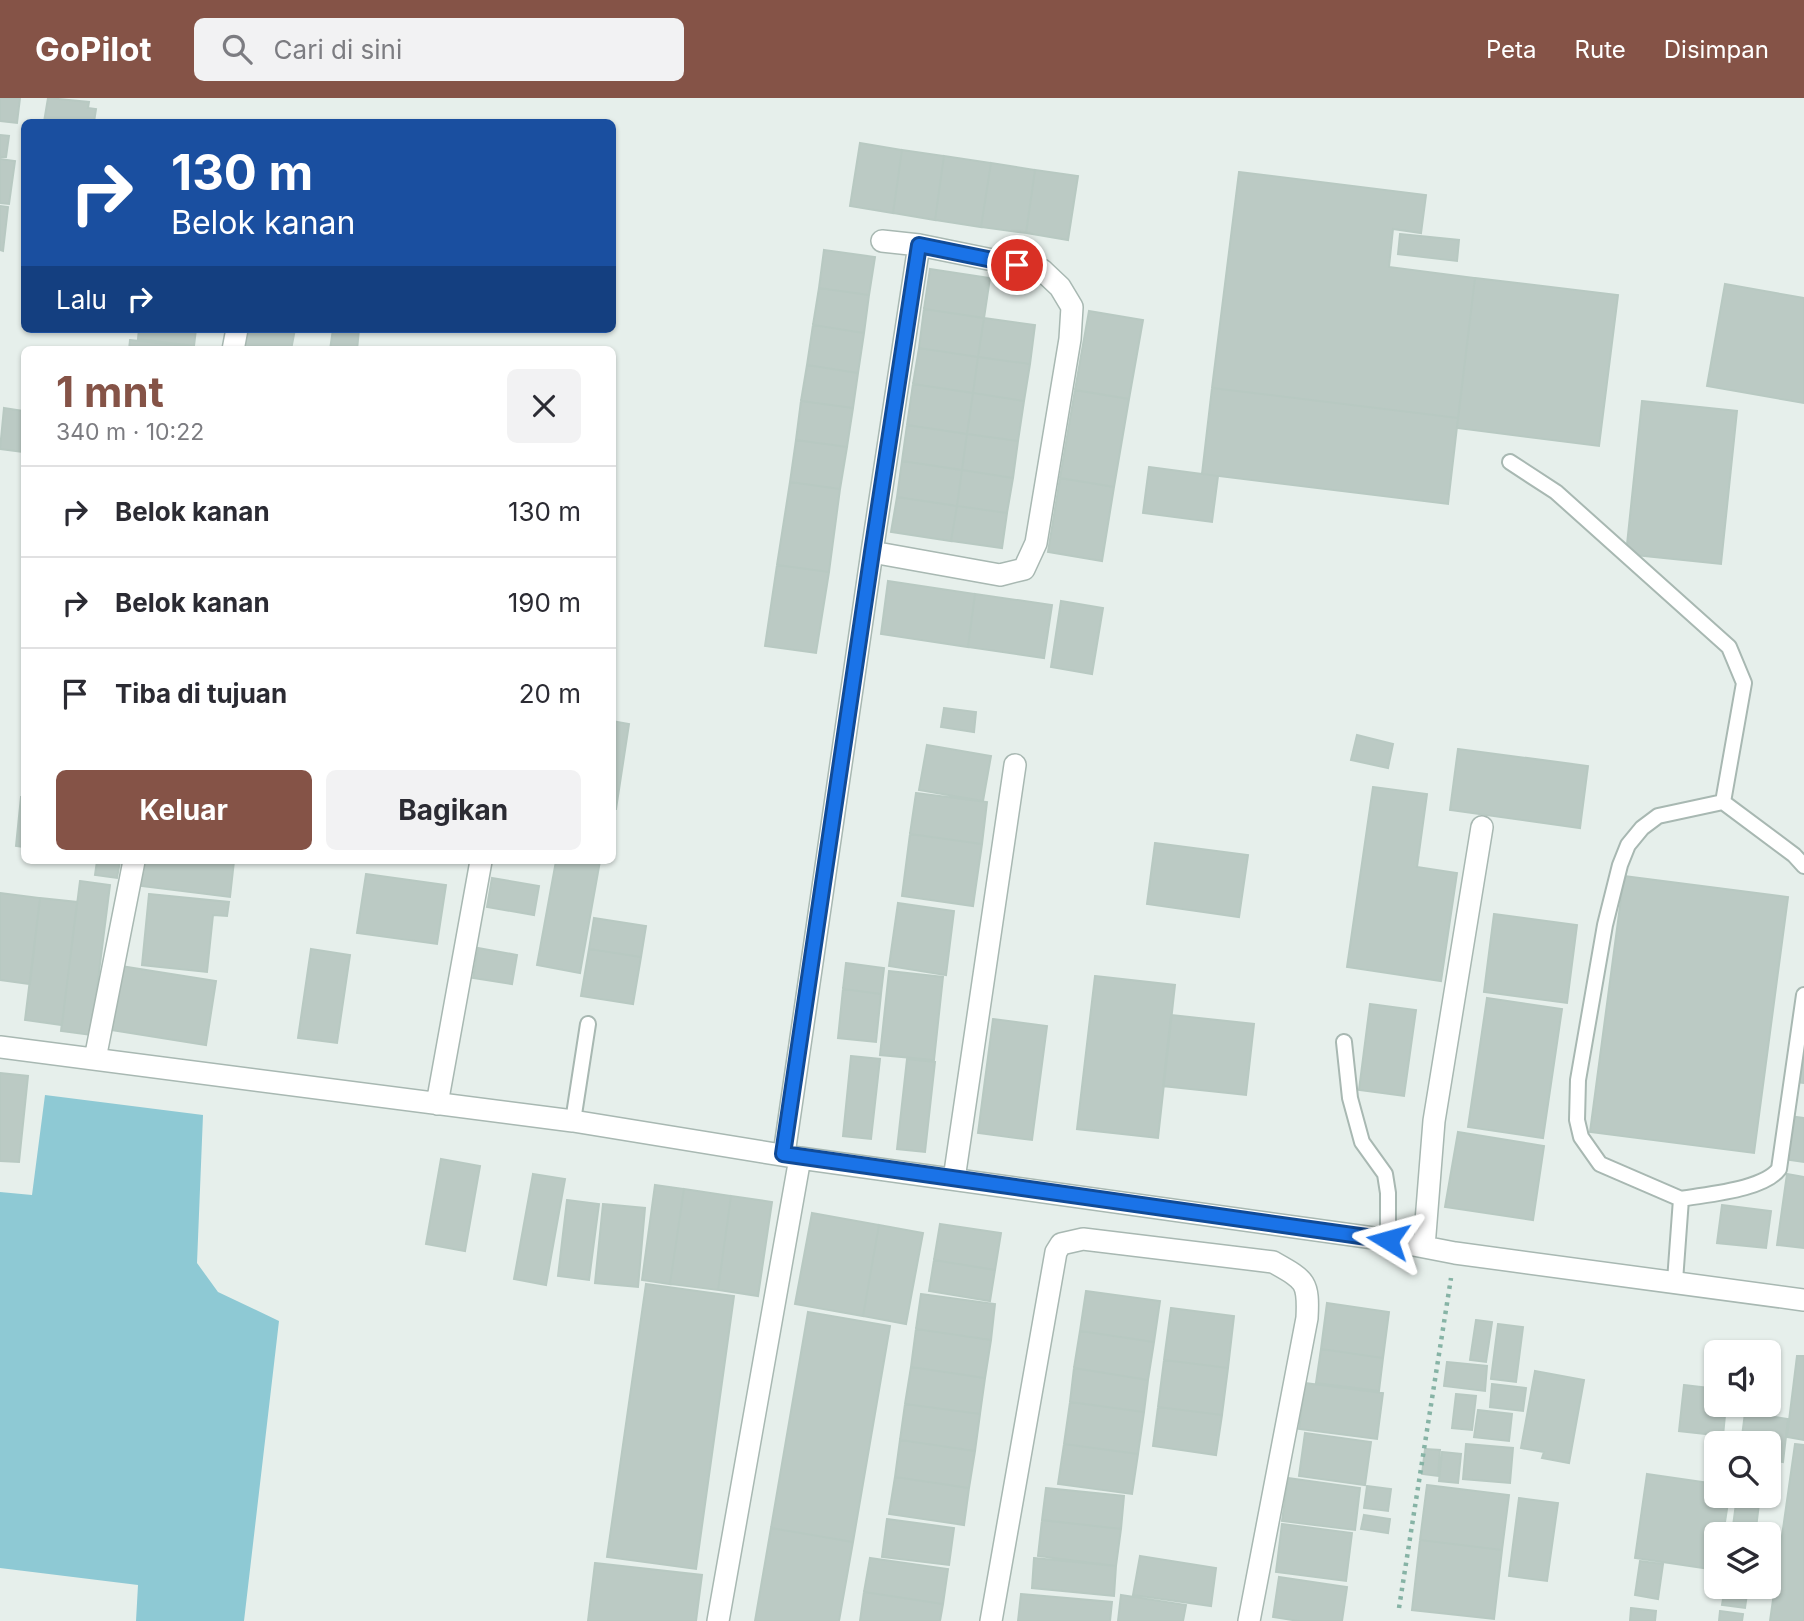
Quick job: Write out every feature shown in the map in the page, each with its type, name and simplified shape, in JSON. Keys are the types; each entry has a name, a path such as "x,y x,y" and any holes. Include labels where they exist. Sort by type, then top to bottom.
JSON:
{"street":[{"path":"872,552 1000,575 1024,569 1036,543 1070,340 1072,307 1060,287 1042,270 919,245 882,241"},
{"path":"719,1621 792,1156 872,552 919,245"},
{"path":"954,1179 1015,765"},
{"path":"1424,1247 1434,1121 1482,827"},
{"path":"95,1059 133,864"},
{"path":"437,1104 480,864"},
{"path":"0,1046 573,1121 792,1156 1388,1240 1455,1253 1804,1300"},
{"path":"991,1621 1056,1252 1061,1244 1083,1239 1273,1262 1299,1277 1308,1292 1307,1318 1249,1621"}],"lane":[{"path":"1510,462 1556,492 1729,647 1744,684 1723,802"},
{"path":"1804,866 1794,855 1723,802 1658,816 1642,828 1628,845 1620,865 1605,925 1578,1080 1577,1120 1581,1137 1600,1164 1681,1199 1760,1183 1774,1175 1779,1169 1804,995"},
{"path":"573,1121 588,1024"},
{"path":"1344,1042 1350,1098 1362,1142 1385,1174 1388,1193 1388,1240"},
{"path":"1675,1281 1681,1199"}],"path":[{"path":"1399,1608 1455,1253"}],"water":[{"path":"45,1095 203,1115 197,1263 218,1292 279,1321 244,1621 136,1621 138,1585 0,1568 0,1192 32,1195"}],"building":[{"path":"0,98 20,98 17,123 0,121"},
{"path":"48,98 89,102 88,108 96,109 94,119 44,119"},
{"path":"0,135 9,136 6,157 0,157"},
{"path":"860,143 902,150 893,213 850,206"},
{"path":"902,150 944,156 935,220 893,213"},
{"path":"944,156 991,163 981,227 935,220"},
{"path":"0,159 15,161 9,204 0,203"},
{"path":"991,163 1035,170 1026,233 981,227"},
{"path":"1035,170 1078,176 1068,240 1026,233"},
{"path":"1239,172 1426,195 1421,233 1393,229 1389,267 1475,278 1458,418 1212,388"},
{"path":"0,206 8,207 3,251 0,250"},
{"path":"1400,234 1459,240 1457,261 1398,254"},
{"path":"824,250 875,257 869,295 819,288"},
{"path":"930,269 990,278 984,318 924,309"},
{"path":"1475,278 1618,295 1599,446 1457,428"},
{"path":"1725,284 1804,298 1804,403 1707,386"},
{"path":"819,288 869,295 864,333 813,325"},
{"path":"924,309 984,318 978,357 919,348"},
{"path":"1089,311 1143,320 1129,399 1075,390"},
{"path":"984,318 1035,325 1030,364 978,357"},
{"path":"813,325 864,333 858,373 807,365"},
{"path":"139,333 196,333 194,346 138,339"},
{"path":"243,333 294,333 292,346 242,346"},
{"path":"332,333 359,333 357,346 331,346"},
{"path":"130,340 187,346 129,346"},
{"path":"919,348 978,357 973,393 913,384"},
{"path":"978,357 1030,364 1024,401 973,393"},
{"path":"807,365 858,373 853,408 801,401"},
{"path":"913,384 973,393 967,434 907,425"},
{"path":"1212,388 1458,418 1448,504 1202,474"},
{"path":"1075,390 1129,399 1114,487 1060,478"},
{"path":"973,393 1024,401 1018,441 967,434"},
{"path":"801,401 853,408 847,447 796,440"},
{"path":"1642,401 1737,411 1721,564 1626,554"},
{"path":"4,408 21,411 21,452 0,449"},
{"path":"907,425 967,434 962,470 902,461"},
{"path":"967,434 1018,441 1013,478 962,470"},
{"path":"796,440 847,447 840,489 790,482"},
{"path":"902,461 962,470 957,506 897,497"},
{"path":"1149,467 1218,476 1212,522 1143,513"},
{"path":"962,470 1013,478 1007,513 957,506"},
{"path":"1060,478 1114,487 1102,561 1048,552"},
{"path":"790,482 840,489 829,572 777,565"},
{"path":"897,497 957,506 951,541 891,532"},
{"path":"957,506 1007,513 1002,548 951,541"},
{"path":"777,565 829,572 816,653 765,646"},
{"path":"888,581 975,594 968,647 881,634"},
{"path":"975,594 1052,605 1044,658 968,647"},
{"path":"1061,601 1103,608 1092,674 1051,667"},
{"path":"944,708 976,712 974,732 941,727"},
{"path":"616,722 629,724 616,809"},
{"path":"1357,735 1393,744 1388,768 1351,760"},
{"path":"927,745 991,756 983,801 919,790"},
{"path":"1458,749 1588,766 1580,828 1450,810"},
{"path":"1373,787 1427,794 1417,867 1457,873 1441,981 1347,967"},
{"path":"916,793 987,802 982,844 910,834"},
{"path":"21,797 21,847 16,846"},
{"path":"910,834 982,844 973,906 902,896"},
{"path":"1155,843 1248,855 1239,917 1147,904"},
{"path":"97,864 119,864 117,878 95,875"},
{"path":"144,864 234,864 230,897 141,886"},
{"path":"555,864 599,864 580,973 537,965"},
{"path":"366,874 446,885 437,944 357,933"},
{"path":"1624,876 1788,897 1754,1153 1590,1132"},
{"path":"492,878 539,886 534,915 487,907"},
{"path":"80,881 110,885 91,1035 61,1031"},
{"path":"0,893 40,898 30,984 0,980"},
{"path":"149,894 229,902 227,916 213,915 207,972 142,965"},
{"path":"40,898 77,902 62,1025 25,1020"},
{"path":"898,903 954,911 946,975 889,966"},
{"path":"1494,914 1577,925 1567,1003 1484,992"},
{"path":"594,918 646,926 641,957 589,949"},
{"path":"478,948 517,955 512,984 473,978"},
{"path":"311,949 350,955 337,1043 298,1038"},
{"path":"589,949 641,957 633,1004 581,996"},
{"path":"846,963 884,968 881,994 843,989"},
{"path":"121,966 216,981 206,1045 111,1030"},
{"path":"889,971 943,977 934,1060 880,1055"},
{"path":"1095,976 1175,985 1158,1138 1077,1129"},
{"path":"843,989 881,994 876,1042 838,1038"},
{"path":"1487,998 1562,1009 1543,1138 1468,1127"},
{"path":"1370,1004 1416,1010 1404,1096 1359,1090"},
{"path":"1171,1015 1254,1024 1246,1095 1163,1086"},
{"path":"993,1019 1047,1026 1032,1140 978,1133"},
{"path":"1804,1044 1804,1083 1795,1082"},
{"path":"851,1056 880,1059 871,1139 843,1136"},
{"path":"907,1059 935,1062 925,1152 897,1149"},
{"path":"0,1073 28,1076 19,1162 0,1161"},
{"path":"1789,1116 1804,1118 1804,1162 1783,1159"},
{"path":"1458,1132 1544,1146 1533,1220 1445,1207"},
{"path":"441,1159 480,1166 465,1251 426,1244"},
{"path":"533,1174 565,1179 546,1285 514,1279"},
{"path":"1787,1174 1804,1177 1804,1248 1777,1245"},
{"path":"655,1185 684,1189 670,1284 642,1280"},
{"path":"684,1189 731,1196 718,1290 670,1284"},
{"path":"731,1196 772,1202 758,1296 718,1290"},
{"path":"567,1200 599,1204 589,1280 558,1276"},
{"path":"603,1204 645,1208 638,1287 595,1283"},
{"path":"1722,1205 1771,1211 1766,1248 1717,1243"},
{"path":"812,1213 879,1225 863,1316 795,1304"},
{"path":"940,1224 1001,1233 995,1270 934,1260"},
{"path":"879,1225 923,1233 906,1324 863,1316"},
{"path":"934,1260 995,1270 990,1301 929,1291"},
{"path":"646,1284 734,1296 696,1569 607,1557"},
{"path":"1086,1291 1160,1301 1154,1342 1080,1331"},
{"path":"921,1294 995,1304 991,1340 916,1329"},
{"path":"1327,1303 1389,1312 1383,1358 1321,1349"},
{"path":"1171,1308 1234,1316 1228,1368 1164,1360"},
{"path":"808,1312 890,1326 853,1542 771,1528"},
{"path":"1476,1320 1492,1322 1486,1362 1470,1360"},
{"path":"1498,1324 1523,1327 1516,1382 1491,1379"},
{"path":"916,1329 991,1340 985,1378 911,1367"},
{"path":"1080,1331 1154,1342 1148,1380 1074,1368"},
{"path":"1321,1349 1383,1358 1379,1391 1316,1383"},
{"path":"1797,1356 1804,1356 1804,1440 1787,1437"},
{"path":"1164,1360 1228,1368 1222,1415 1158,1407"},
{"path":"1447,1362 1487,1366 1485,1391 1444,1386"},
{"path":"911,1367 985,1378 980,1414 905,1404"},
{"path":"1074,1368 1148,1380 1144,1412 1070,1402"},
{"path":"1535,1371 1584,1380 1569,1463 1542,1458 1544,1452 1521,1448"},
{"path":"1305,1383 1383,1393 1377,1439 1299,1429"},
{"path":"1492,1384 1526,1388 1523,1411 1490,1407"},
{"path":"1684,1385 1704,1387 1704,1417 1725,1417 1723,1431 1704,1431 1704,1434 1679,1431"},
{"path":"1456,1394 1476,1396 1472,1430 1452,1428"},
{"path":"1070,1402 1144,1412 1138,1454 1064,1444"},
{"path":"905,1404 980,1414 975,1451 900,1440"},
{"path":"1158,1407 1222,1415 1216,1455 1153,1446"},
{"path":"1478,1410 1512,1414 1509,1441 1474,1437"},
{"path":"1744,1417 1788,1419 1783,1462 1781,1431 1743,1431"},
{"path":"1305,1433 1371,1442 1365,1485 1299,1476"},
{"path":"900,1440 975,1451 969,1488 895,1477"},
{"path":"1064,1444 1138,1454 1132,1494 1058,1484"},
{"path":"1466,1444 1513,1448 1510,1483 1463,1479"},
{"path":"1795,1444 1804,1445 1804,1621 1770,1621 1773,1599 1781,1599 1781,1543"},
{"path":"1425,1449 1440,1450 1438,1476 1422,1474"},
{"path":"1442,1452 1461,1454 1458,1483 1439,1481"},
{"path":"1647,1474 1704,1482 1704,1508 1727,1508 1725,1522 1704,1522 1704,1568 1635,1558"},
{"path":"895,1477 969,1488 964,1525 889,1514"},
{"path":"1288,1478 1360,1488 1355,1530 1282,1521"},
{"path":"1427,1485 1509,1495 1502,1550 1420,1540"},
{"path":"1367,1486 1391,1489 1388,1511 1364,1508"},
{"path":"1046,1488 1124,1496 1121,1529 1042,1520"},
{"path":"1519,1498 1558,1503 1547,1581 1509,1576"},
{"path":"1735,1508 1758,1508 1757,1522 1734,1522"},
{"path":"1364,1515 1390,1519 1388,1533 1361,1529"},
{"path":"887,1519 954,1528 949,1565 882,1557"},
{"path":"1042,1520 1121,1529 1116,1566 1038,1556"},
{"path":"1282,1524 1352,1533 1346,1581 1276,1572"},
{"path":"771,1528 853,1542 839,1621 755,1621"},
{"path":"1420,1540 1502,1550 1494,1619 1412,1610"},
{"path":"1140,1556 1216,1568 1211,1606 1133,1595"},
{"path":"870,1558 948,1569 943,1604 864,1592"},
{"path":"1034,1558 1116,1566 1114,1596 1032,1588"},
{"path":"1640,1561 1663,1564 1658,1599 1635,1595"},
{"path":"595,1563 702,1575 696,1621 588,1621"},
{"path":"1279,1577 1347,1587 1342,1621 1299,1621 1273,1617"},
{"path":"864,1592 943,1604 940,1621 860,1621"},
{"path":"1021,1594 1112,1602 1110,1621 1018,1621"},
{"path":"1121,1595 1186,1605 1183,1621 1118,1621"},
{"path":"1723,1599 1746,1599 1745,1608 1722,1605"},
{"path":"1631,1608 1656,1611 1655,1621 1630,1621"},
{"path":"1720,1611 1743,1614 1742,1621 1719,1621"}],"route":[{"path":"1017,265 919,245 783,1154 1388,1240"}]}
